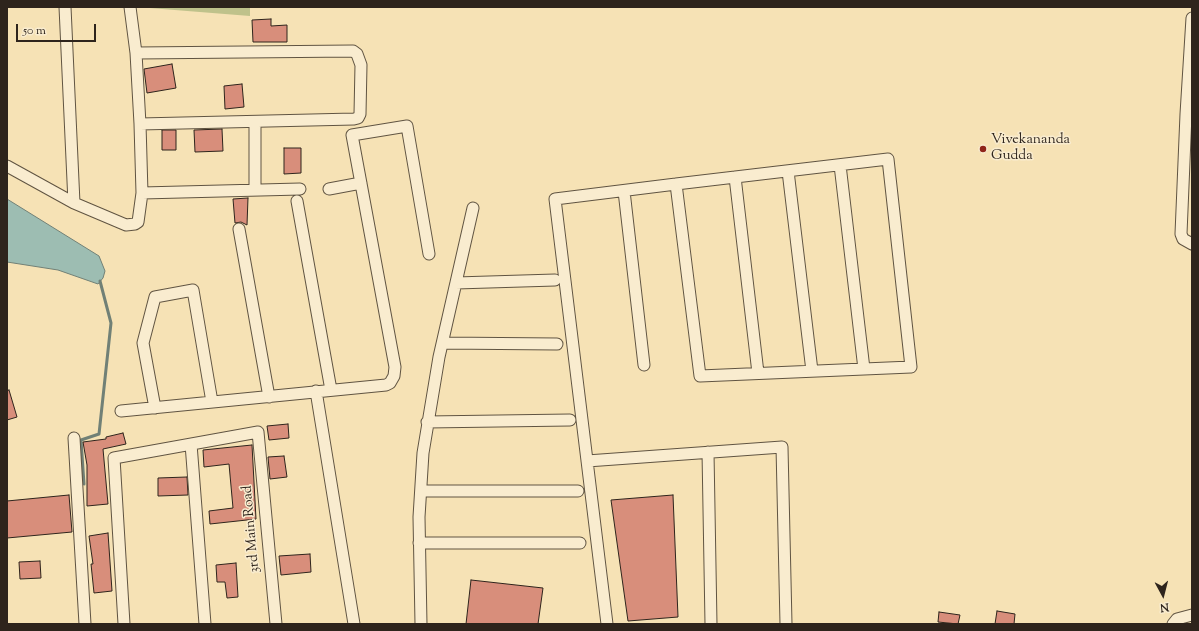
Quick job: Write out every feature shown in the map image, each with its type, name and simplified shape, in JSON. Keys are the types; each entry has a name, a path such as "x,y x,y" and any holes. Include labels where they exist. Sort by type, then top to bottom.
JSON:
{"street":[{"path":"65,7 74,203"},
{"path":"7,166 74,203 126,225 135,224 139,219 142,193 140,124 136,53 130,7"},
{"path":"1192,18 1189,114 1181,234 1183,239 1192,244"},
{"path":"136,53 353,51 357,54 361,65 360,114 358,118 140,124"},
{"path":"255,122 255,190"},
{"path":"121,411 386,385 390,383 394,376 395,367 352,135 407,126 429,254"},
{"path":"607,624 555,199 676,184 888,159 912,367 700,376 676,184"},
{"path":"840,165 864,369"},
{"path":"788,171 812,371"},
{"path":"735,177 758,374"},
{"path":"329,190 361,183"},
{"path":"142,193 300,189"},
{"path":"624,191 644,364"},
{"path":"297,201 331,390"},
{"path":"421,624 419,542 423,453 443,343 473,208"},
{"path":"239,229 269,397"},
{"path":"456,283 555,280"},
{"path":"154,408 143,343 155,297 193,290 212,402"},
{"path":"443,343 557,344"},
{"path":"316,391 354,624"},
{"path":"428,422 570,420"},
{"name":"3rd Main Road","path":"191,444 258,432 276,624"},
{"path":"74,438 86,624"},
{"path":"124,624 114,458 191,444 206,624"},
{"path":"587,461 782,447 786,624"},
{"path":"708,452 711,624"},
{"path":"421,491 578,491"},
{"path":"419,542 580,543"},
{"path":"1173,624 1177,619 1192,615"}],"green space":[{"path":"137,7 250,7 250,16"}],"water":[{"path":"7,199 99,256 105,271 103,278 98,284 58,270 7,262"}],"building":[{"path":"271,19 271,26 287,25 287,42 253,42 252,20"},
{"path":"172,64 176,88 147,93 144,69"},
{"path":"242,84 244,107 225,109 224,86"},
{"path":"222,129 223,151 195,152 194,130"},
{"path":"162,130 176,130 176,150 162,150"},
{"path":"284,148 301,148 301,173 284,174"},
{"path":"248,198 247,225 241,222 235,223 233,199"},
{"path":"9,390 17,417 7,420 7,391"},
{"path":"288,424 289,438 269,440 267,426"},
{"path":"123,433 126,444 103,449 108,504 87,506 87,465 83,442 106,439 106,437"},
{"path":"252,445 256,519 210,524 209,511 233,508 229,464 204,467 203,450"},
{"path":"284,456 287,477 270,479 268,457"},
{"path":"187,477 188,495 158,496 158,478"},
{"path":"69,495 72,532 7,538 7,501"},
{"path":"673,495 678,617 628,621 611,500"},
{"path":"108,533 112,591 94,593 91,564 93,564 89,536"},
{"path":"310,554 311,572 281,575 279,556"},
{"path":"40,561 41,578 20,579 19,562"},
{"path":"236,563 238,597 227,598 225,582 217,582 216,565"},
{"path":"471,580 543,588 538,624 466,624"},
{"path":"997,611 1015,614 1014,624 995,624"},
{"path":"939,612 960,615 958,624 938,622"}],"waterway":[{"path":"84,484 81,440 99,434 111,323 100,281"}],"place":[{"name":"Vivekananda Gudda","path":"983,149"}]}
